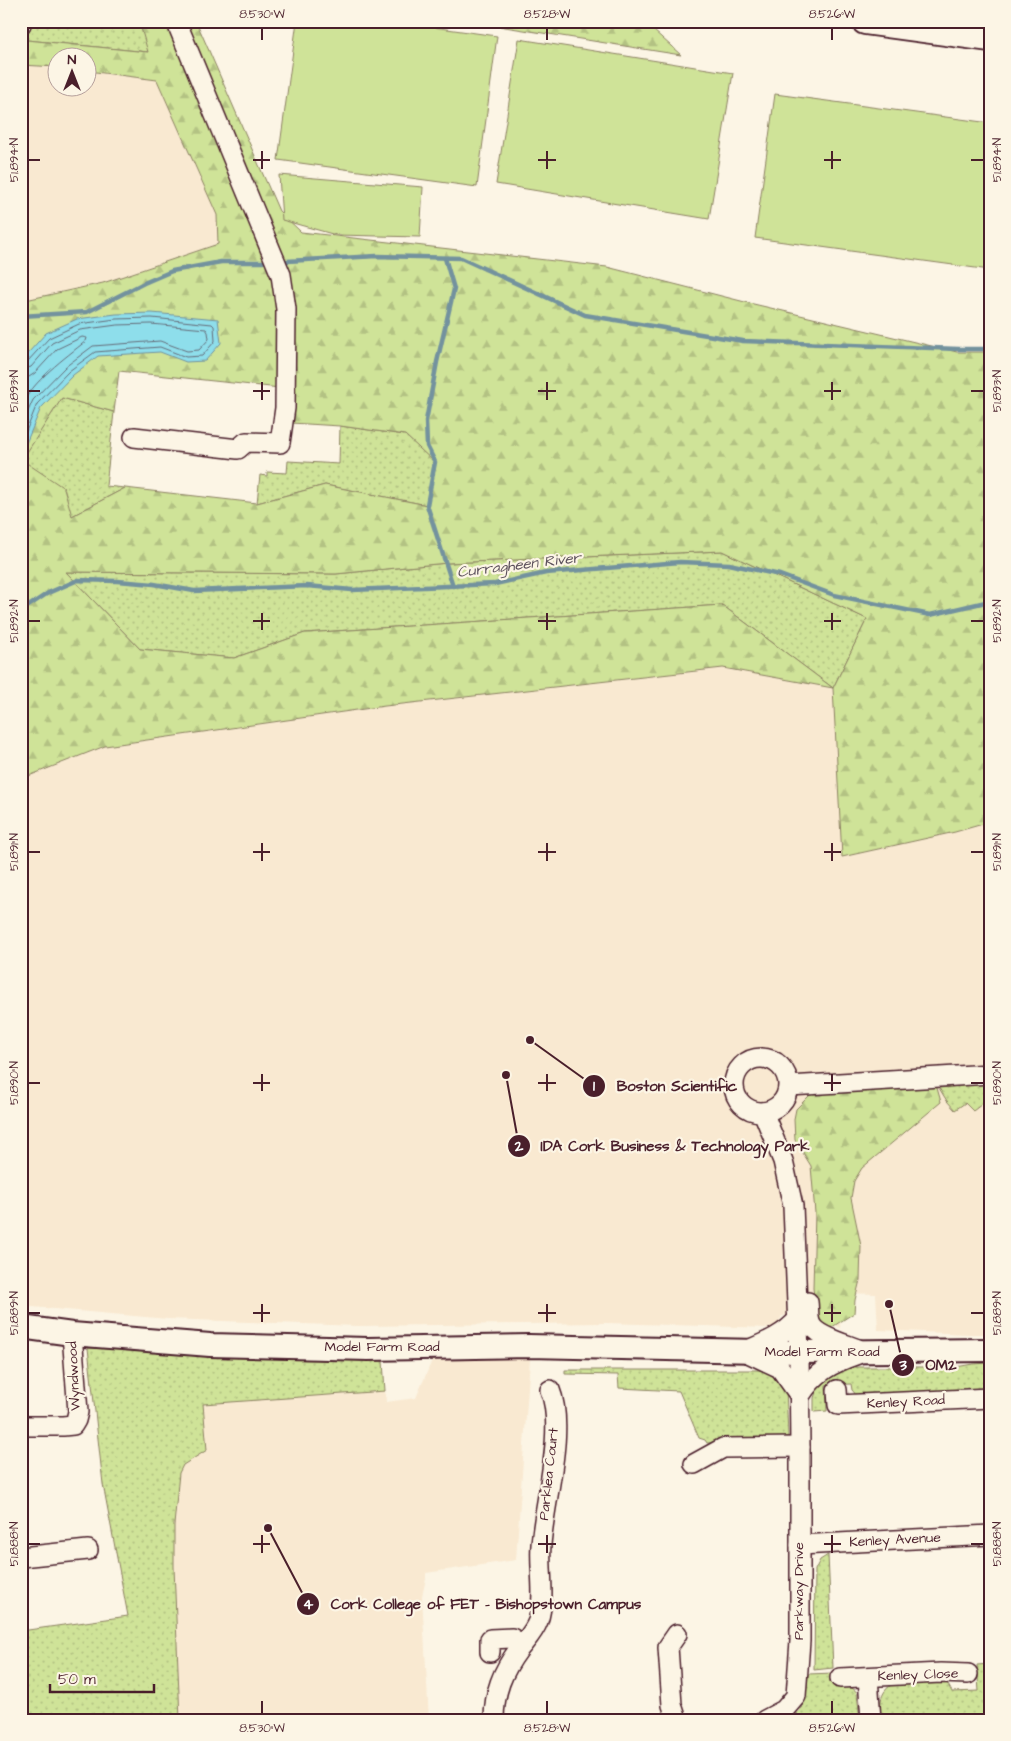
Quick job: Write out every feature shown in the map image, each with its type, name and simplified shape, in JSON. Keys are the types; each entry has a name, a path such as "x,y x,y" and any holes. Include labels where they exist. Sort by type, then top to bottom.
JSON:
{"highway":[{"path":"865,21 990,38"}],"main road":[{"name":"Model Farm Road","path":"21,1327 72,1334 210,1345 368,1348 529,1346 744,1352 990,1350"}],"street":[{"path":"135,431 241,436 246,442 280,443 285,408 286,309 281,275 176,21"},
{"path":"761,1057 778,1063 784,1069 788,1077 788,1086 787,1094 778,1107 763,1112 754,1112 745,1108 739,1101 734,1093 733,1084 735,1075 745,1062 761,1057"},
{"path":"788,1086 990,1074"},
{"name":"Parkway Drive","path":"763,1112 783,1161 793,1206 800,1396 800,1641 796,1696 784,1710 766,1720"},
{"path":"796,1256 805,1266 810,1323 813,1329 819,1334 867,1352"},
{"path":"744,1352 780,1336 798,1318"},
{"name":"Wyndwood","path":"21,1426 73,1425 76,1420 78,1412 72,1334"},
{"name":"Model Farm Road","path":"744,1352 780,1368 800,1396"},
{"path":"800,1396 809,1382 821,1372 838,1361 867,1352"},
{"name":"Parklea Court","path":"494,1720 496,1693 507,1667 536,1626 540,1606 541,1544 554,1446 555,1406 550,1390"},
{"name":"Kenley Road","path":"837,1390 838,1405 990,1398"},
{"path":"694,1464 724,1448 800,1448"},
{"name":"Kenley Avenue","path":"800,1545 990,1535"},
{"path":"21,1558 88,1550"},
{"path":"677,1634 668,1647 672,1705 677,1720"},
{"path":"490,1652 490,1639 512,1638 522,1645"},
{"name":"Kenley Close","path":"840,1678 941,1673 968,1674"},
{"name":"Kenley Close","path":"868,1677 871,1720"}],"shaded area":[{"path":"21,65 48,66 48,98 98,98 98,72 157,80 217,215 218,244 103,283 21,301"},
{"path":"723,668 833,688 843,857 955,832 990,822 990,1334 878,1330 876,1294 842,1293 840,1328 828,1321 824,1312 782,1316 773,1328 606,1323 358,1326 168,1319 21,1306 21,779 105,746 385,706"},
{"path":"88,1348 383,1361 386,1402 416,1398 433,1358 530,1359 516,1560 426,1573 422,1596 429,1720 21,1720 21,1631 128,1616 103,1484"}],"green space":[{"path":"31,21 139,21 149,52 27,40"},
{"path":"139,21 171,21 275,276 280,388 119,371 114,412 62,398 22,460 64,488 72,516 125,488 257,503 325,485 427,505 434,462 405,435 340,426 291,423 290,304 180,21 196,21 279,211 301,232 607,267 957,352 990,352 990,822 955,832 842,857 833,688 723,668 385,706 105,746 21,779 21,301 103,283 218,244 217,215 157,80 98,72 98,48 48,48 48,66 21,65 27,40 148,52","holes":["722,551 867,619 833,688 722,605 305,633 234,658 140,649 66,572 336,574 447,563"]},
{"path":"297,21 390,21 497,36 477,187 278,160"},
{"path":"467,21 643,21 681,55"},
{"path":"519,39 733,73 709,219 496,184"},
{"path":"775,94 990,123 990,270 755,238"},
{"path":"279,175 423,187 420,237 336,235 282,220"},
{"path":"62,398 114,412 106,486 125,488 72,516 21,460"},
{"path":"340,426 405,435 435,462 427,505 325,485 257,503 260,475 267,476 267,472 287,473 288,461 339,464"},
{"path":"722,551 867,619 833,688 722,605 305,633 234,658 140,649 66,572 336,574 447,563"},
{"path":"990,1083 990,1112 982,1104 973,1111 965,1103 955,1110 939,1088"},
{"path":"929,1084 937,1088 941,1102 862,1168 854,1181 851,1198 861,1246 860,1280 854,1313 829,1329 817,1322 813,1288 815,1213 811,1166 795,1140 794,1119 796,1109 810,1095 839,1089"},
{"path":"88,1348 383,1361 385,1391 203,1404 207,1450 183,1465 179,1473 174,1525 180,1720 21,1720 21,1631 128,1616 103,1484"},
{"path":"990,1363 990,1391 858,1397 852,1390 851,1384 826,1385 827,1411 814,1412 814,1398 818,1386 840,1369 854,1367 956,1367"},
{"path":"565,1370 768,1370 786,1388 788,1436 779,1440 707,1443 699,1438 679,1391 619,1388 618,1375 565,1374"},
{"path":"828,1555 833,1668 814,1670 815,1570 820,1560"},
{"path":"990,1664 990,1720 881,1720 880,1708 882,1698 887,1689 896,1682 946,1681 952,1692 979,1691 977,1665"},
{"path":"834,1673 835,1688 850,1688 857,1693 860,1720 786,1720 796,1714 802,1706 806,1696 808,1674"}],"water":[{"path":"152,313 218,319 221,343 205,361 186,362 160,352 98,356 73,375 41,408 21,455 21,361 46,333 77,319 116,314"}],"waterway":[{"path":"287,261 377,256 461,258 585,315 743,341 990,349"},
{"path":"445,258 454,289 426,421 427,446 435,462 427,505 453,586"},
{"path":"21,316 87,312 172,271 221,262 263,262"},
{"name":"Curragheen River","path":"21,611 48,593 78,580 154,584 194,591 307,586 352,590 495,584 546,573 680,562 729,564 780,575 834,595 930,615 990,601"}],"place":[{"name":"Boston Scientific","path":"530,1040"},
{"name":"IDA Cork Business & Technology Park","path":"506,1075"},
{"name":"OM2","path":"889,1304"},
{"name":"Cork College of FET - Bishopstown Campus","path":"268,1528"}]}
